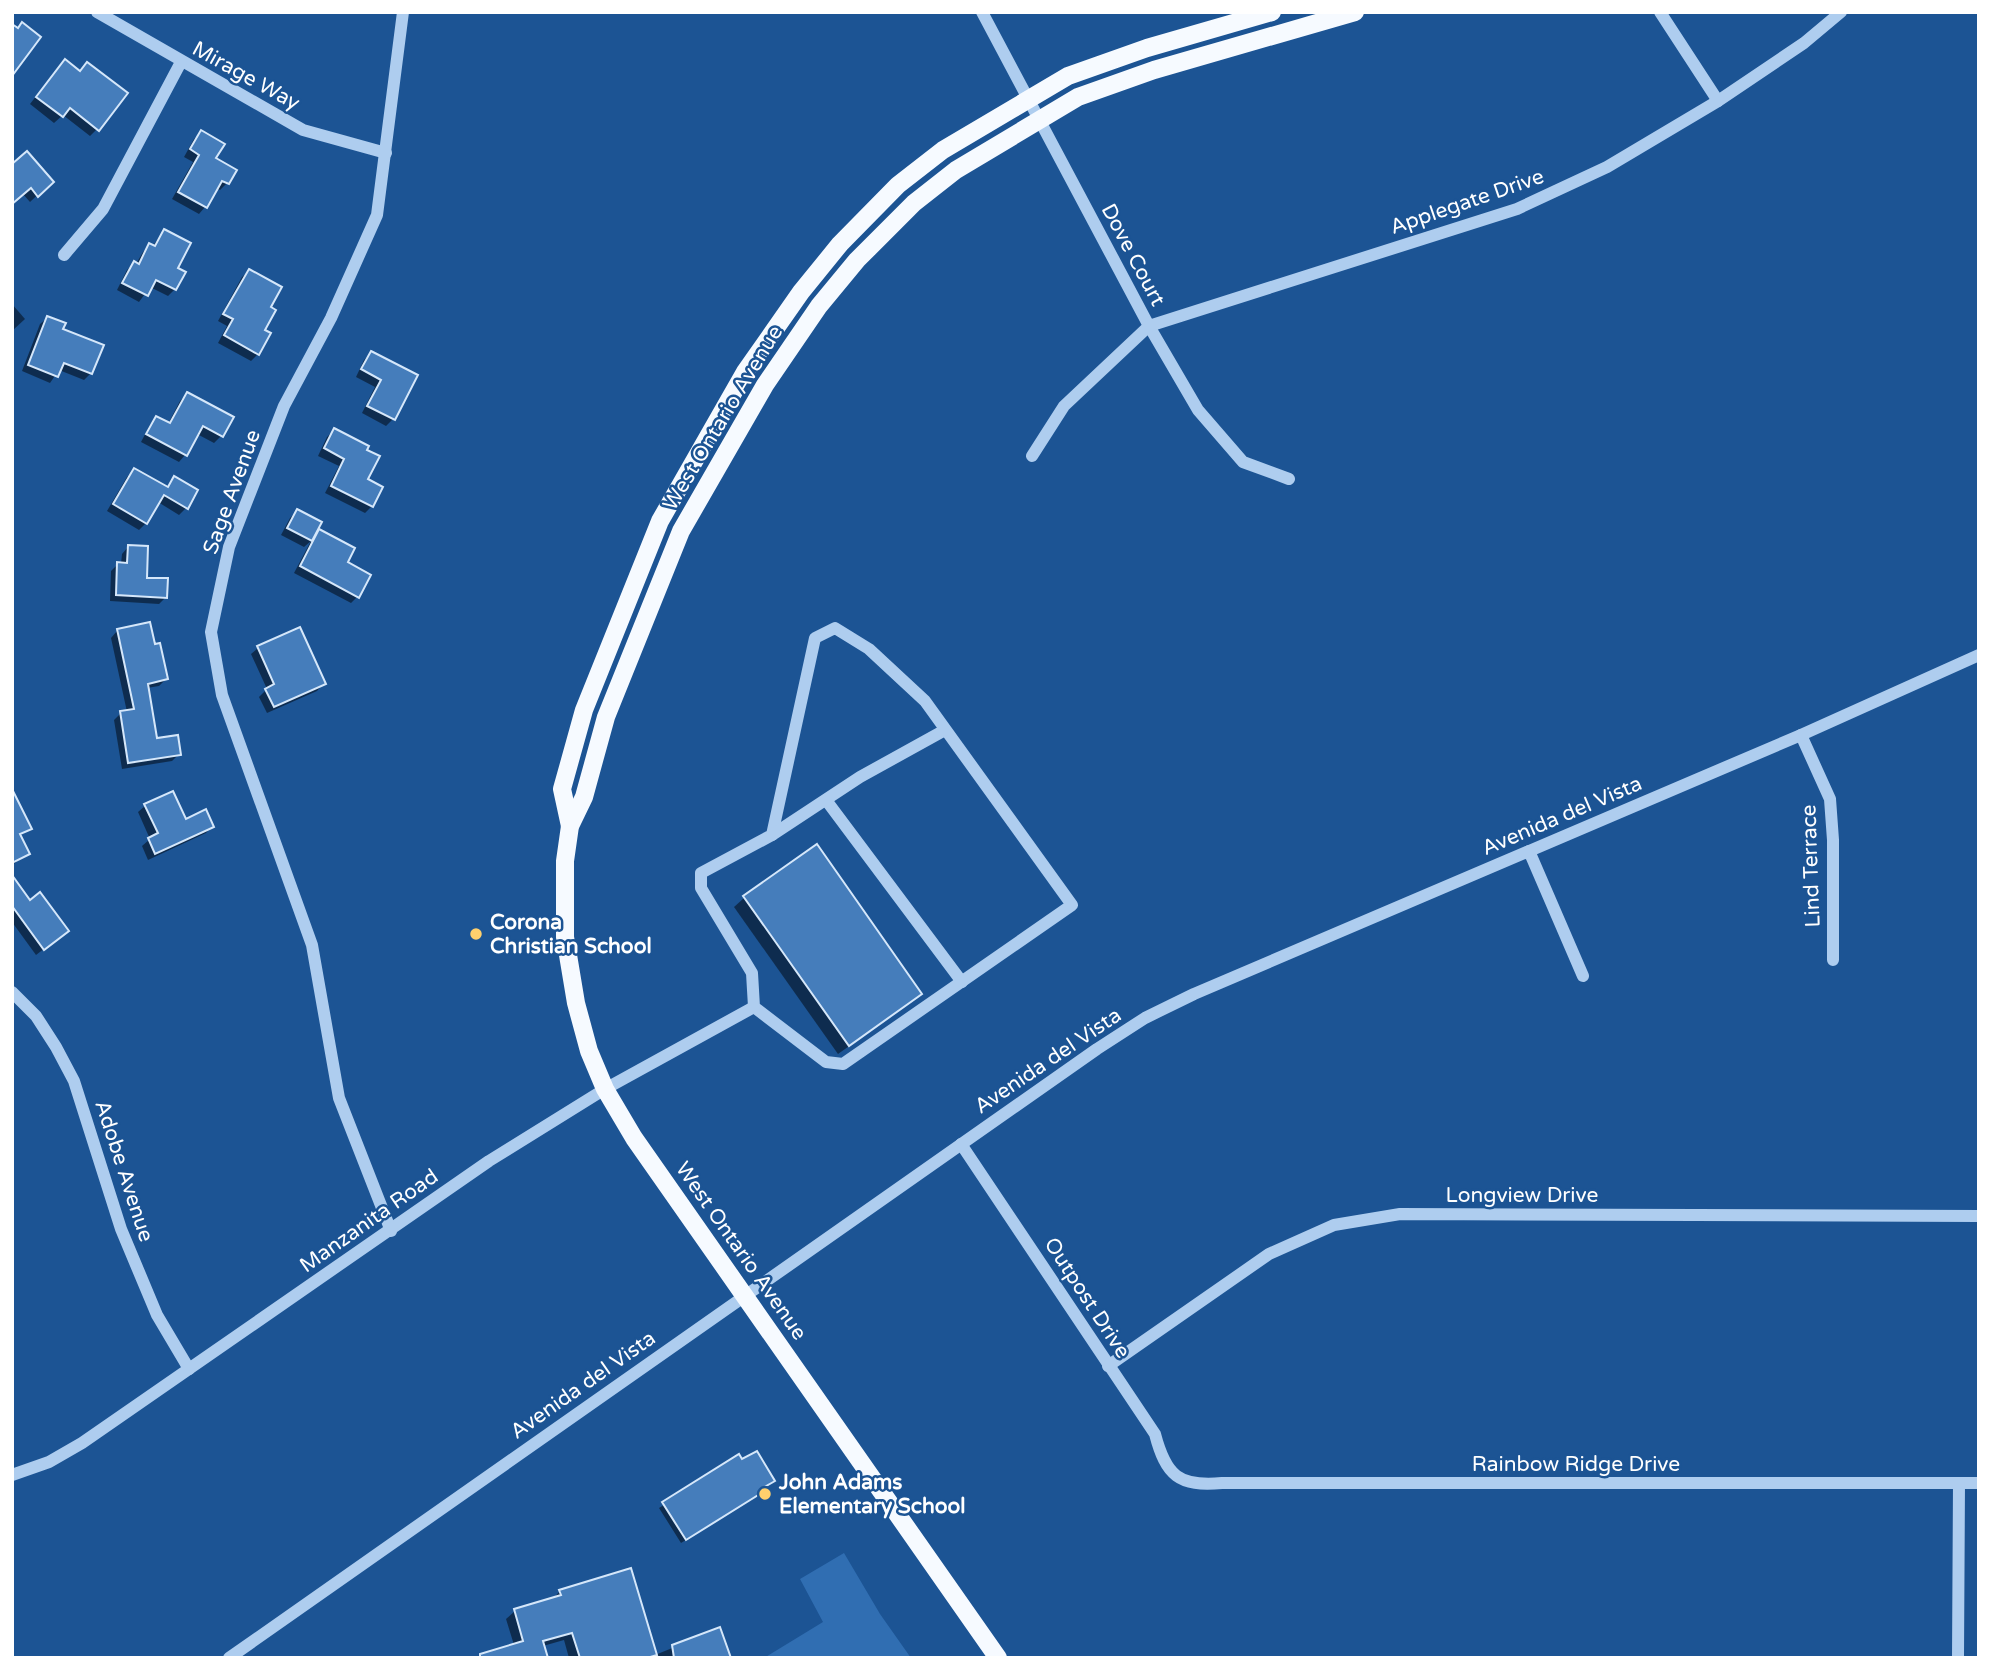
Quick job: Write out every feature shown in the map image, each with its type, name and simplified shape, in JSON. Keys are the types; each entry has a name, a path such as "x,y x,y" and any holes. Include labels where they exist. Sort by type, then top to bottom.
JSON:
{"main road":[{"name":"West Ontario Avenue","path":"570,826 562,789 584,710 660,521 745,372 801,292 832,254 898,185 943,150 1068,76 1147,48 1272,12"},
{"name":"West Ontario Avenue","path":"998,1658 634,1138 605,1089 589,1051 579,1015 565,937 565,861 570,826 584,797 606,717 681,531 765,384 857,260 914,203 956,170 1078,97 1154,70 1354,12"}],"street":[{"name":"Mirage Way","path":"97,12 303,130 386,153"},
{"name":"Sage Avenue","path":"391,1231 339,1098 312,945 222,695 211,632 229,547 284,406 331,318 377,215 402,12"},
{"name":"Dove Court","path":"982,12 1149,326 1198,410 1243,462 1289,479"},
{"path":"1660,12 1718,101"},
{"name":"Applegate Drive","path":"1149,326 1517,209 1608,167 1718,101 1804,43 1840,12"},
{"path":"64,255 103,209 181,62"},
{"path":"1032,456 1064,406 1149,326"},
{"path":"772,835 815,638 835,628 869,649 925,701 946,730 1072,905 843,1064 826,1062 754,1007 752,974 701,888 701,873 772,835 860,777 946,730"},
{"name":"Avenida del Vista","path":"229,1658 744,1295 1145,1018 1339,931 1801,735 1979,655"},
{"name":"Lind Terrace","path":"1801,735 1830,799 1833,840 1833,960"},
{"path":"826,800 962,982"},
{"path":"1529,851 1583,976"},
{"name":"Adobe Avenue","path":"12,992 36,1016 74,1081 121,1228 157,1315 188,1369"},
{"name":"Manzanita Road","path":"12,1475 49,1462 82,1443 489,1161 605,1089 754,1007"},
{"name":"Outpost Drive","path":"961,1144 1155,1434 1161,1458 1175,1476"},
{"name":"Longview Drive","path":"1108,1366 1269,1254 1334,1225 1400,1214 1979,1216"},
{"name":"Rainbow Ridge Drive","path":"1175,1476 1197,1485 1979,1483"},
{"path":"1958,1658 1959,1483"}],"shaded area":[{"path":"844,1553 880,1614 911,1658 764,1658 823,1622 800,1579"}],"building":[{"path":"22,22 41,37 12,76 12,24 18,28"},
{"path":"65,59 80,71 87,62 128,93 99,131 70,108 63,117 36,97"},
{"path":"201,130 225,144 216,158 237,170 229,184 222,181 207,208 178,192 199,155 190,149"},
{"path":"27,151 54,182 38,197 31,188 12,204 12,164"},
{"path":"164,229 191,243 178,268 186,272 176,290 156,280 148,296 122,283 134,261 139,264 149,243 155,246"},
{"path":"249,269 282,287 271,307 276,310 265,330 271,333 259,355 224,335 233,319 223,314"},
{"path":"47,316 66,323 63,329 104,345 92,374 64,363 58,377 28,365"},
{"path":"371,351 418,375 395,420 367,406 381,380 361,369"},
{"path":"187,392 234,417 223,437 203,426 187,456 146,434 156,416 170,423"},
{"path":"334,428 369,446 367,450 380,456 368,479 383,487 373,507 331,486 344,459 324,448"},
{"path":"134,468 168,487 174,476 198,490 188,509 164,495 147,524 113,504"},
{"path":"297,509 322,522 312,541 287,528"},
{"path":"319,529 355,548 348,562 371,575 359,598 300,566"},
{"path":"128,545 148,546 147,578 168,578 167,598 116,595 117,562 127,563"},
{"path":"150,622 155,644 160,643 168,679 148,684 157,738 178,735 181,755 128,763 120,711 134,709 117,629"},
{"path":"300,627 326,684 274,707 265,689 274,684 257,646"},
{"path":"12,789 32,829 20,834 30,854 12,863"},
{"path":"173,791 186,819 206,809 214,827 155,854 148,838 158,833 144,804"},
{"path":"817,844 922,994 849,1046 743,896"},
{"path":"12,875 30,900 40,892 69,931 44,950 12,906"},
{"path":"757,1451 775,1481 761,1489 763,1492 686,1540 662,1502 739,1454 742,1459"},
{"path":"631,1568 657,1655 647,1658 580,1658 572,1633 543,1641 548,1658 480,1658 480,1654 523,1641 514,1609 561,1595 559,1590"},
{"path":"720,1627 731,1658 674,1658 672,1645"}],"place":[{"name":"Corona Christian School","path":"476,934"},
{"name":"John Adams Elementary School","path":"765,1494"}]}
